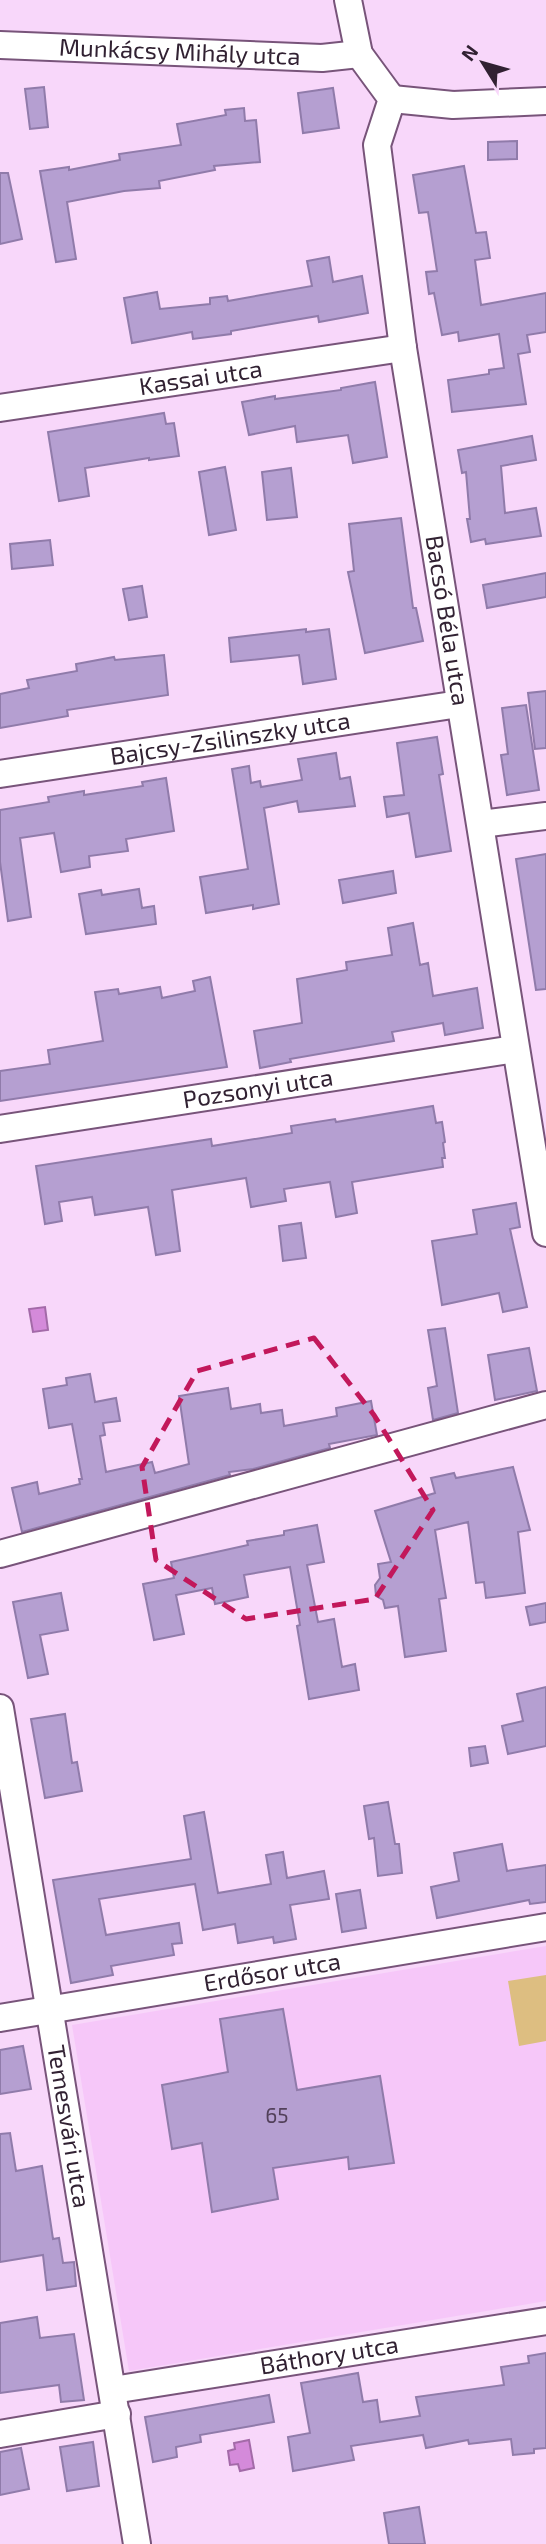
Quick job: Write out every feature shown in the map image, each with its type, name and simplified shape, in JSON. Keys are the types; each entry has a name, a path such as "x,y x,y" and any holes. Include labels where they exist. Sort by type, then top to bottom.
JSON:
{"street":[{"path":"351,6 359,54 392,99 453,105 546,101"},
{"name":"Munkácsy Mihály utca","path":"0,45 322,58 359,54"},
{"name":"Bacsó Béla utca","path":"392,99 377,145 403,348 546,1233"},
{"name":"Kassai utca","path":"0,408 403,348"},
{"name":"Bajcsy-Zsilinszky utca","path":"0,774 459,704"},
{"path":"481,824 546,816"},
{"name":"Pozsonyi utca","path":"0,1129 515,1049"},
{"path":"0,1554 546,1405"},
{"name":"Temesvári utca","path":"0,1708 137,2544"},
{"name":"Erdősor utca","path":"0,2018 546,1927"},
{"name":"Báthory utca","path":"0,2434 115,2402 546,2321"}],"highlighted area":[{"path":"314,1338 374,1415 433,1510 375,1599 246,1619 156,1560 142,1467 197,1371"}],"shaded area":[{"path":"45,1307 48,1330 33,1332 29,1309"},
{"path":"546,1946 546,2301 129,2371 72,2025"},
{"path":"546,1975 546,2041 519,2046 508,1981"},
{"path":"249,2440 254,2468 240,2471 238,2464 230,2465 228,2451 235,2449 234,2443"}],"building":[{"path":"44,87 48,127 30,129 25,89"},
{"path":"333,88 339,128 303,133 298,93"},
{"path":"244,108 245,121 256,120 260,162 214,166 215,170 159,181 160,188 124,191 67,202 76,259 56,262 40,171 69,167 69,170 120,160 119,154 181,145 177,124 226,115 225,110"},
{"path":"517,141 517,159 488,160 488,142"},
{"path":"464,166 476,233 486,232 490,258 475,260 481,305 546,293 546,332 527,335 530,352 518,354 526,404 452,412 448,380 489,374 489,370 504,368 499,334 459,341 458,332 442,335 434,293 429,294 426,272 437,271 428,212 419,213 413,175"},
{"path":"0,173 8,173 22,239 0,244"},
{"path":"329,257 333,282 362,276 368,313 319,322 318,316 193,339 192,332 132,343 124,298 157,292 160,309 210,304 210,298 227,296 228,301 312,286 307,261"},
{"path":"375,382 387,457 353,463 348,435 297,442 295,426 249,435 242,402 341,390"},
{"path":"164,413 166,424 174,423 179,456 85,468 89,496 59,501 48,432"},
{"path":"532,436 536,460 501,466 505,513 536,508 541,536 486,544 485,539 471,542 467,519 470,519 466,472 462,473 458,450"},
{"path":"225,467 236,530 209,535 199,472"},
{"path":"291,468 297,517 267,520 262,472"},
{"path":"401,518 413,608 416,608 423,641 365,653 348,572 354,571 349,524"},
{"path":"50,540 53,565 12,569 10,544"},
{"path":"546,573 546,597 487,608 483,585"},
{"path":"142,586 147,617 129,620 123,589"},
{"path":"306,629 306,632 329,629 336,679 303,684 299,655 231,662 229,638"},
{"path":"164,655 168,695 67,710 68,716 0,728 0,694 29,688 27,680 77,671 76,664 114,657 115,660"},
{"path":"546,691 546,748 535,749 528,693"},
{"path":"526,705 539,790 507,795 501,755 508,754 502,708"},
{"path":"437,737 443,774 439,775 451,851 416,857 409,813 387,817 384,797 404,795 397,743"},
{"path":"336,753 340,779 350,777 355,806 299,812 297,801 264,808 279,904 253,909 253,905 206,913 200,877 248,869 232,769 249,766 251,783 260,781 261,787 302,780 298,759"},
{"path":"166,778 174,831 126,839 128,851 89,856 90,867 61,872 54,833 20,838 31,917 8,921 0,862 0,810 49,802 48,797 84,791 84,795 143,786 142,782"},
{"path":"546,854 546,989 536,990 516,859"},
{"path":"393,871 396,893 343,903 339,880"},
{"path":"139,889 142,908 154,906 156,924 86,934 79,894 101,890 102,895"},
{"path":"413,923 420,965 428,963 433,996 477,988 483,1028 445,1035 443,1023 392,1032 394,1041 290,1059 291,1062 260,1068 254,1031 302,1023 297,979 347,970 346,962 392,955 388,928"},
{"path":"210,977 227,1067 0,1101 0,1071 50,1064 48,1050 103,1041 95,992 118,989 119,994 160,987 162,998 195,991 193,981"},
{"path":"433,1106 436,1123 442,1122 445,1142 443,1167 352,1182 357,1213 336,1217 330,1182 284,1189 286,1201 251,1207 246,1178 172,1190 180,1251 156,1255 148,1207 95,1215 92,1197 59,1202 62,1221 45,1224 36,1166 211,1139 212,1146 292,1133 291,1126 335,1119 336,1122"},
{"path":"516,1203 520,1227 510,1229 527,1307 503,1312 499,1293 442,1305 432,1241 477,1234 473,1210"},
{"path":"301,1223 306,1258 283,1261 279,1226"},
{"path":"445,1328 458,1413 433,1420 428,1388 437,1386 428,1330"},
{"path":"529,1348 537,1391 495,1400 488,1355"},
{"path":"90,1374 95,1402 116,1398 120,1421 103,1423 105,1435 100,1436 106,1472 152,1462 155,1473 189,1464 179,1396 228,1388 231,1409 260,1404 261,1413 282,1410 284,1426 337,1416 336,1408 371,1401 377,1435 329,1444 330,1448 253,1469 229,1472 230,1475 22,1532 12,1488 37,1482 39,1494 80,1484 79,1479 82,1479 72,1424 49,1428 43,1389 67,1385 66,1378"},
{"path":"513,1467 530,1530 518,1532 525,1593 486,1598 484,1582 476,1583 468,1522 435,1530 446,1598 439,1599 446,1651 405,1657 398,1606 385,1608 383,1600 376,1596 375,1585 380,1578 378,1564 391,1562 375,1511 435,1493 431,1478 454,1473 456,1478"},
{"path":"317,1525 324,1562 307,1565 318,1622 334,1619 342,1667 355,1664 359,1690 309,1699 290,1567 244,1575 248,1597 215,1604 212,1588 176,1595 184,1634 154,1640 143,1584 174,1578 171,1562 248,1545 247,1541 284,1535 284,1531"},
{"path":"61,1593 68,1630 40,1635 48,1674 28,1678 13,1602"},
{"path":"546,1603 546,1622 530,1625 526,1607"},
{"path":"546,1687 546,1746 508,1754 502,1726 523,1721 517,1694"},
{"path":"65,1714 72,1763 77,1762 82,1791 45,1798 31,1719"},
{"path":"485,1746 488,1763 471,1766 469,1748"},
{"path":"388,1802 395,1844 399,1844 402,1873 378,1876 374,1838 369,1839 364,1806"},
{"path":"204,1812 218,1893 271,1884 266,1855 283,1852 287,1878 324,1871 329,1899 290,1905 296,1939 274,1943 273,1937 238,1943 235,1924 203,1930 195,1884 99,1899 106,1935 179,1923 182,1943 172,1944 174,1955 111,1966 113,1975 71,1983 53,1880 191,1859 184,1816"},
{"path":"502,1844 507,1871 546,1865 546,1902 530,1904 529,1900 437,1918 431,1887 459,1881 454,1853"},
{"path":"360,1890 366,1928 342,1932 336,1894"},
{"path":"283,2009 297,2090 380,2076 394,2163 349,2169 348,2157 273,2168 278,2199 212,2212 202,2143 172,2149 162,2085 228,2072 220,2019"},
{"path":"23,2046 31,2089 0,2094 0,2050"},
{"path":"10,2133 16,2171 42,2166 53,2239 59,2238 63,2263 74,2262 76,2286 47,2290 43,2255 0,2262 0,2134"},
{"path":"37,2317 40,2338 74,2334 84,2400 61,2402 59,2385 0,2393 0,2323"},
{"path":"546,2353 546,2448 534,2449 534,2453 513,2455 511,2439 469,2444 468,2440 426,2448 423,2435 351,2446 354,2460 293,2471 288,2437 310,2433 301,2383 358,2373 363,2402 377,2400 380,2422 420,2416 416,2397 504,2385 501,2367 529,2363 528,2356"},
{"path":"269,2395 274,2422 200,2435 201,2442 176,2447 177,2457 153,2462 145,2417"},
{"path":"93,2442 99,2486 67,2491 60,2447"},
{"path":"21,2448 29,2489 0,2495 0,2452"},
{"path":"419,2507 425,2544 389,2544 384,2513"}]}
